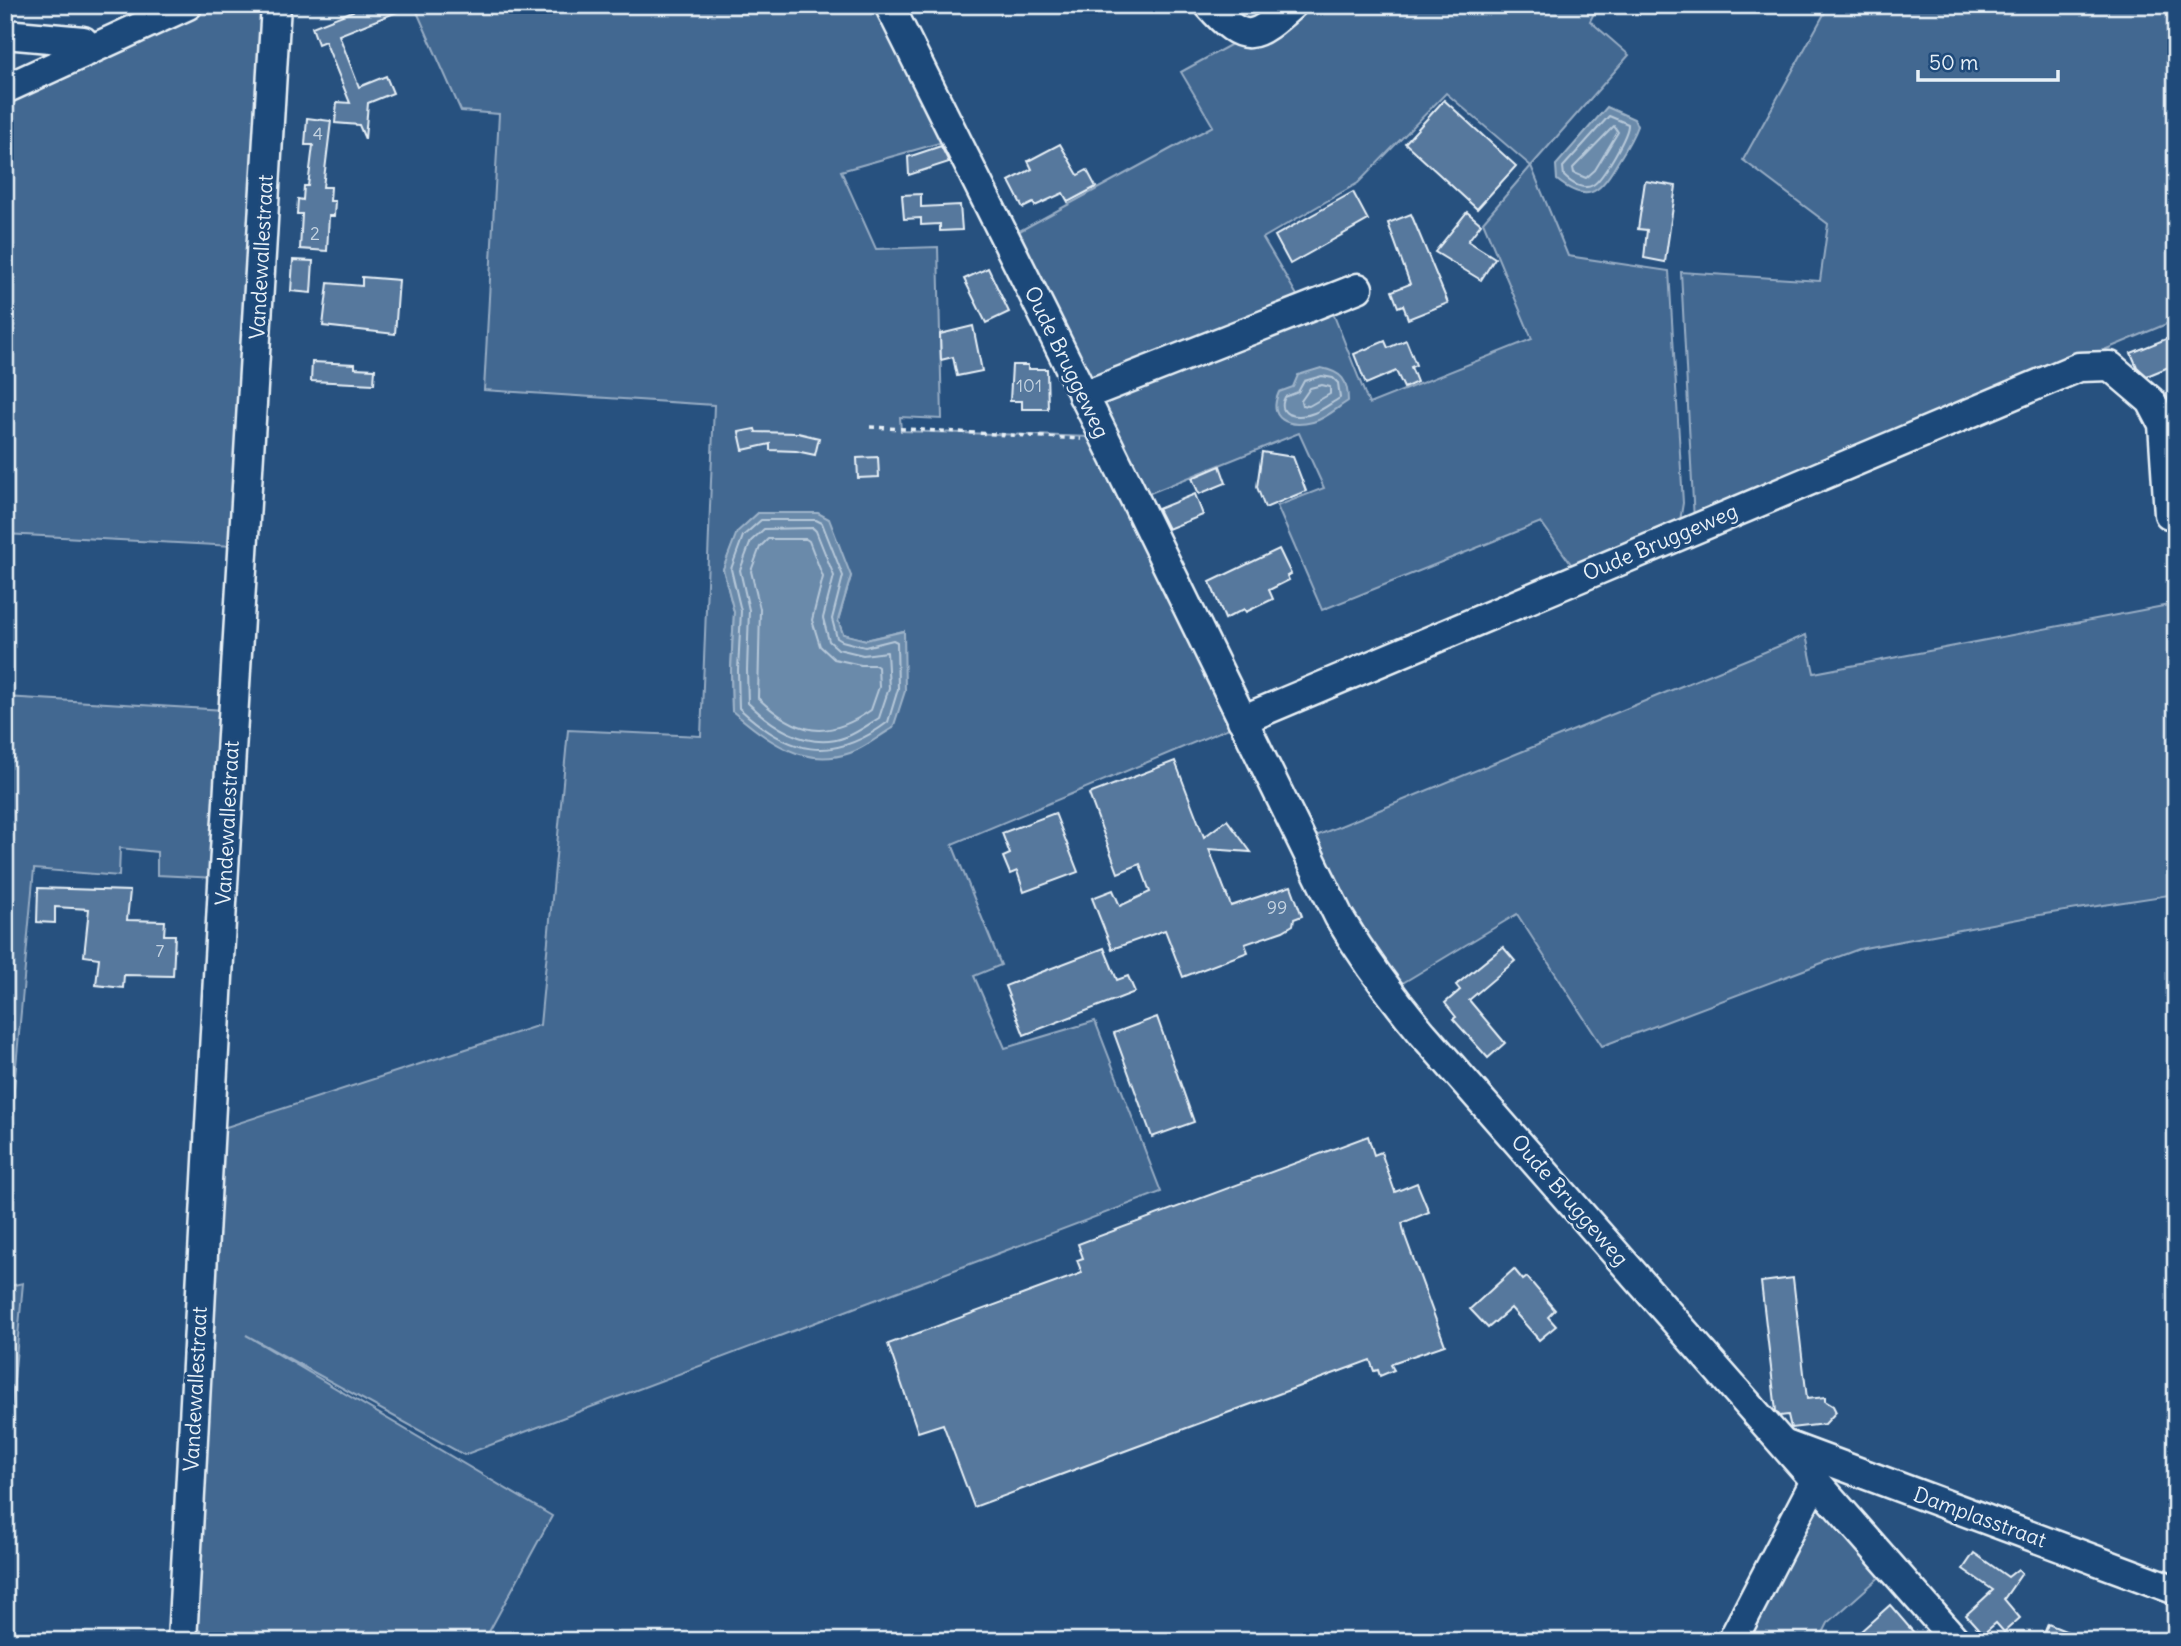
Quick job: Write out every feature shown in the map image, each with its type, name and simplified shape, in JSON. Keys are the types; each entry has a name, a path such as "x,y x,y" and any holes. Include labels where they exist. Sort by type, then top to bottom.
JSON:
{"street":[{"path":"5,89 188,5"},
{"name":"Vandewallestraat","path":"181,1641 276,5"},
{"name":"Oude Bruggeweg","path":"889,5 1339,918 1390,995 1956,1641"},
{"path":"1209,5 1222,20 1241,34 1253,34 1268,26 1292,5"},
{"path":"5,34 83,41 88,51"},
{"path":"1083,396 1359,288"},
{"name":"Oude Bruggeweg","path":"1242,720 2079,367 2110,366 2151,401 2163,424 2169,513"},
{"name":"Damplasstraat","path":"1784,1444 2176,1590"},
{"path":"1732,1641 1815,1480"}],"path":[{"path":"870,427 1105,440"}],"shaded area":[{"path":"203,5 265,5 234,546 5,534 5,97"},
{"path":"414,5 883,5 950,140 841,171 876,249 938,247 942,419 900,417 901,431 1092,437 1236,725 952,844 1001,965 974,976 1005,1048 1095,1021 1161,1192 464,1455 246,1335 552,1516 484,1641 219,1641 193,1627 220,1129 540,1025 568,730 701,736 714,405 484,390 499,114 461,111","holes":["758,513 851,576 838,621 843,634 866,640 903,631 732,711 734,612 723,569 738,532"]},
{"path":"1209,5 1598,5 1590,21 1629,55 1531,166 1446,93 1358,183 1263,238 1301,302 1087,388 1014,234 1213,126 1181,72 1243,38"},
{"path":"1829,5 2176,5 2176,320 1694,521 1681,272 1820,281 1828,224 1743,160"},
{"path":"1531,166 1568,256 1669,271 1683,503 1680,521 1576,571 1541,522 1322,610 1277,506 1324,488 1299,433 1143,496 1092,399 1331,308 1369,404 1532,339 1483,222"},
{"path":"2174,604 2176,894 2045,914 1859,949 1602,1046 1517,914 1396,987 1370,952 1311,838 1806,635 1814,673"},
{"path":"5,697 225,710 217,878 157,875 157,852 120,848 119,876 34,869 11,1121 5,1120"},
{"path":"23,1283 5,1477 5,1287"},
{"path":"1818,1504 1883,1574 1828,1623 1819,1641 1760,1641 1744,1633"}],"water":[{"path":"1607,107 1634,119 1637,126 1628,146 1604,183 1591,192 1576,192 1557,180 1556,165"},
{"path":"1321,368 1342,378 1347,388 1348,401 1313,422 1295,424 1282,419 1276,409 1279,392 1293,387 1298,375"},
{"path":"758,513 818,513 829,519 851,576 838,620 843,634 866,640 904,631 905,691 893,728 856,751 833,757 801,754 772,741 732,711 734,612 723,569 737,532"}],"building":[{"path":"351,5 412,6 339,35 359,87 386,76 393,93 368,103 365,139 359,125 335,123 337,102 350,103 325,41 318,44 312,27 353,11"},
{"path":"1444,100 1516,166 1477,209 1405,143"},
{"path":"307,118 331,121 323,187 331,187 330,201 335,201 334,216 329,216 327,251 300,249 302,214 297,214 298,199 303,200 304,186 308,186 313,145 305,145"},
{"path":"1060,144 1078,175 1087,170 1096,187 1068,202 1063,193 1035,206 1033,203 1023,208 1009,181 1032,169 1028,161"},
{"path":"941,146 949,162 909,175 908,157"},
{"path":"1645,181 1676,186 1665,262 1644,258 1647,230 1638,229"},
{"path":"1353,192 1368,220 1290,264 1275,236"},
{"path":"921,194 921,207 960,205 962,230 940,231 940,224 921,225 921,218 904,219 902,195"},
{"path":"1467,212 1481,224 1468,241 1495,258 1481,280 1435,252"},
{"path":"1411,214 1448,303 1408,319 1403,305 1398,307 1392,291 1410,284 1388,223"},
{"path":"293,260 313,261 311,293 291,291"},
{"path":"988,268 1009,312 986,323 964,279"},
{"path":"362,277 399,280 395,334 323,326 328,283 362,286"},
{"path":"973,326 982,371 957,376 953,357 941,360 940,334"},
{"path":"2176,335 2176,364 2147,376 2137,367 2131,353"},
{"path":"1406,340 1416,365 1411,367 1417,382 1404,388 1396,371 1366,384 1354,354 1385,341 1388,348"},
{"path":"312,362 355,364 355,368 375,369 374,384 311,381"},
{"path":"1012,365 1028,365 1028,369 1047,369 1048,409 1022,409 1022,401 1010,401"},
{"path":"755,429 756,432 798,433 819,438 815,455 770,450 770,444 743,450 739,432"},
{"path":"1262,452 1293,457 1306,491 1265,508 1257,487"},
{"path":"878,457 879,477 858,478 857,458"},
{"path":"1220,466 1226,483 1199,494 1192,478"},
{"path":"1195,494 1203,515 1168,529 1158,509"},
{"path":"1279,549 1291,574 1287,576 1289,580 1269,590 1273,599 1225,619 1210,582"},
{"path":"1175,761 1204,837 1227,820 1251,852 1209,849 1231,906 1291,886 1302,916 1294,919 1293,925 1283,931 1245,944 1248,952 1183,977 1165,930 1112,949 1092,898 1113,890 1120,906 1150,892 1140,864 1118,873 1089,794"},
{"path":"1055,813 1078,872 1024,892 1017,871 1010,874 1003,857 1010,854 1002,833"},
{"path":"38,888 130,891 127,920 165,921 164,935 175,935 173,976 124,975 123,988 96,985 99,958 84,956 89,909 55,907 55,923 37,922"},
{"path":"1503,947 1515,961 1469,1000 1505,1043 1488,1058 1453,1019 1456,1017 1445,1003 1460,990 1456,985"},
{"path":"1104,948 1117,980 1128,976 1135,992 1024,1035 1005,986"},
{"path":"1157,1017 1194,1122 1152,1137 1114,1033"},
{"path":"1368,1136 1374,1155 1381,1152 1395,1192 1417,1183 1429,1212 1402,1223 1445,1345 1395,1362 1391,1365 1394,1370 1380,1376 1378,1370 1374,1371 1370,1360 974,1507 943,1424 918,1432 888,1344 1082,1273 1077,1260 1083,1258 1078,1244"},
{"path":"1514,1269 1523,1280 1527,1277 1555,1310 1548,1317 1556,1326 1539,1340 1511,1308 1488,1328 1470,1309"},
{"path":"1793,1278 1807,1399 1825,1397 1825,1401 1833,1406 1836,1412 1825,1424 1791,1428 1788,1415 1780,1416 1776,1411 1761,1282"},
{"path":"1974,1553 2008,1577 2018,1569 2022,1573 2004,1599 2020,1618 2004,1632 1996,1623 1983,1634 1966,1615 1993,1590 1963,1569"},
{"path":"1890,1605 1921,1641 1870,1641 1861,1631"},
{"path":"2048,1624 2088,1640 2088,1641 2041,1641"}]}
